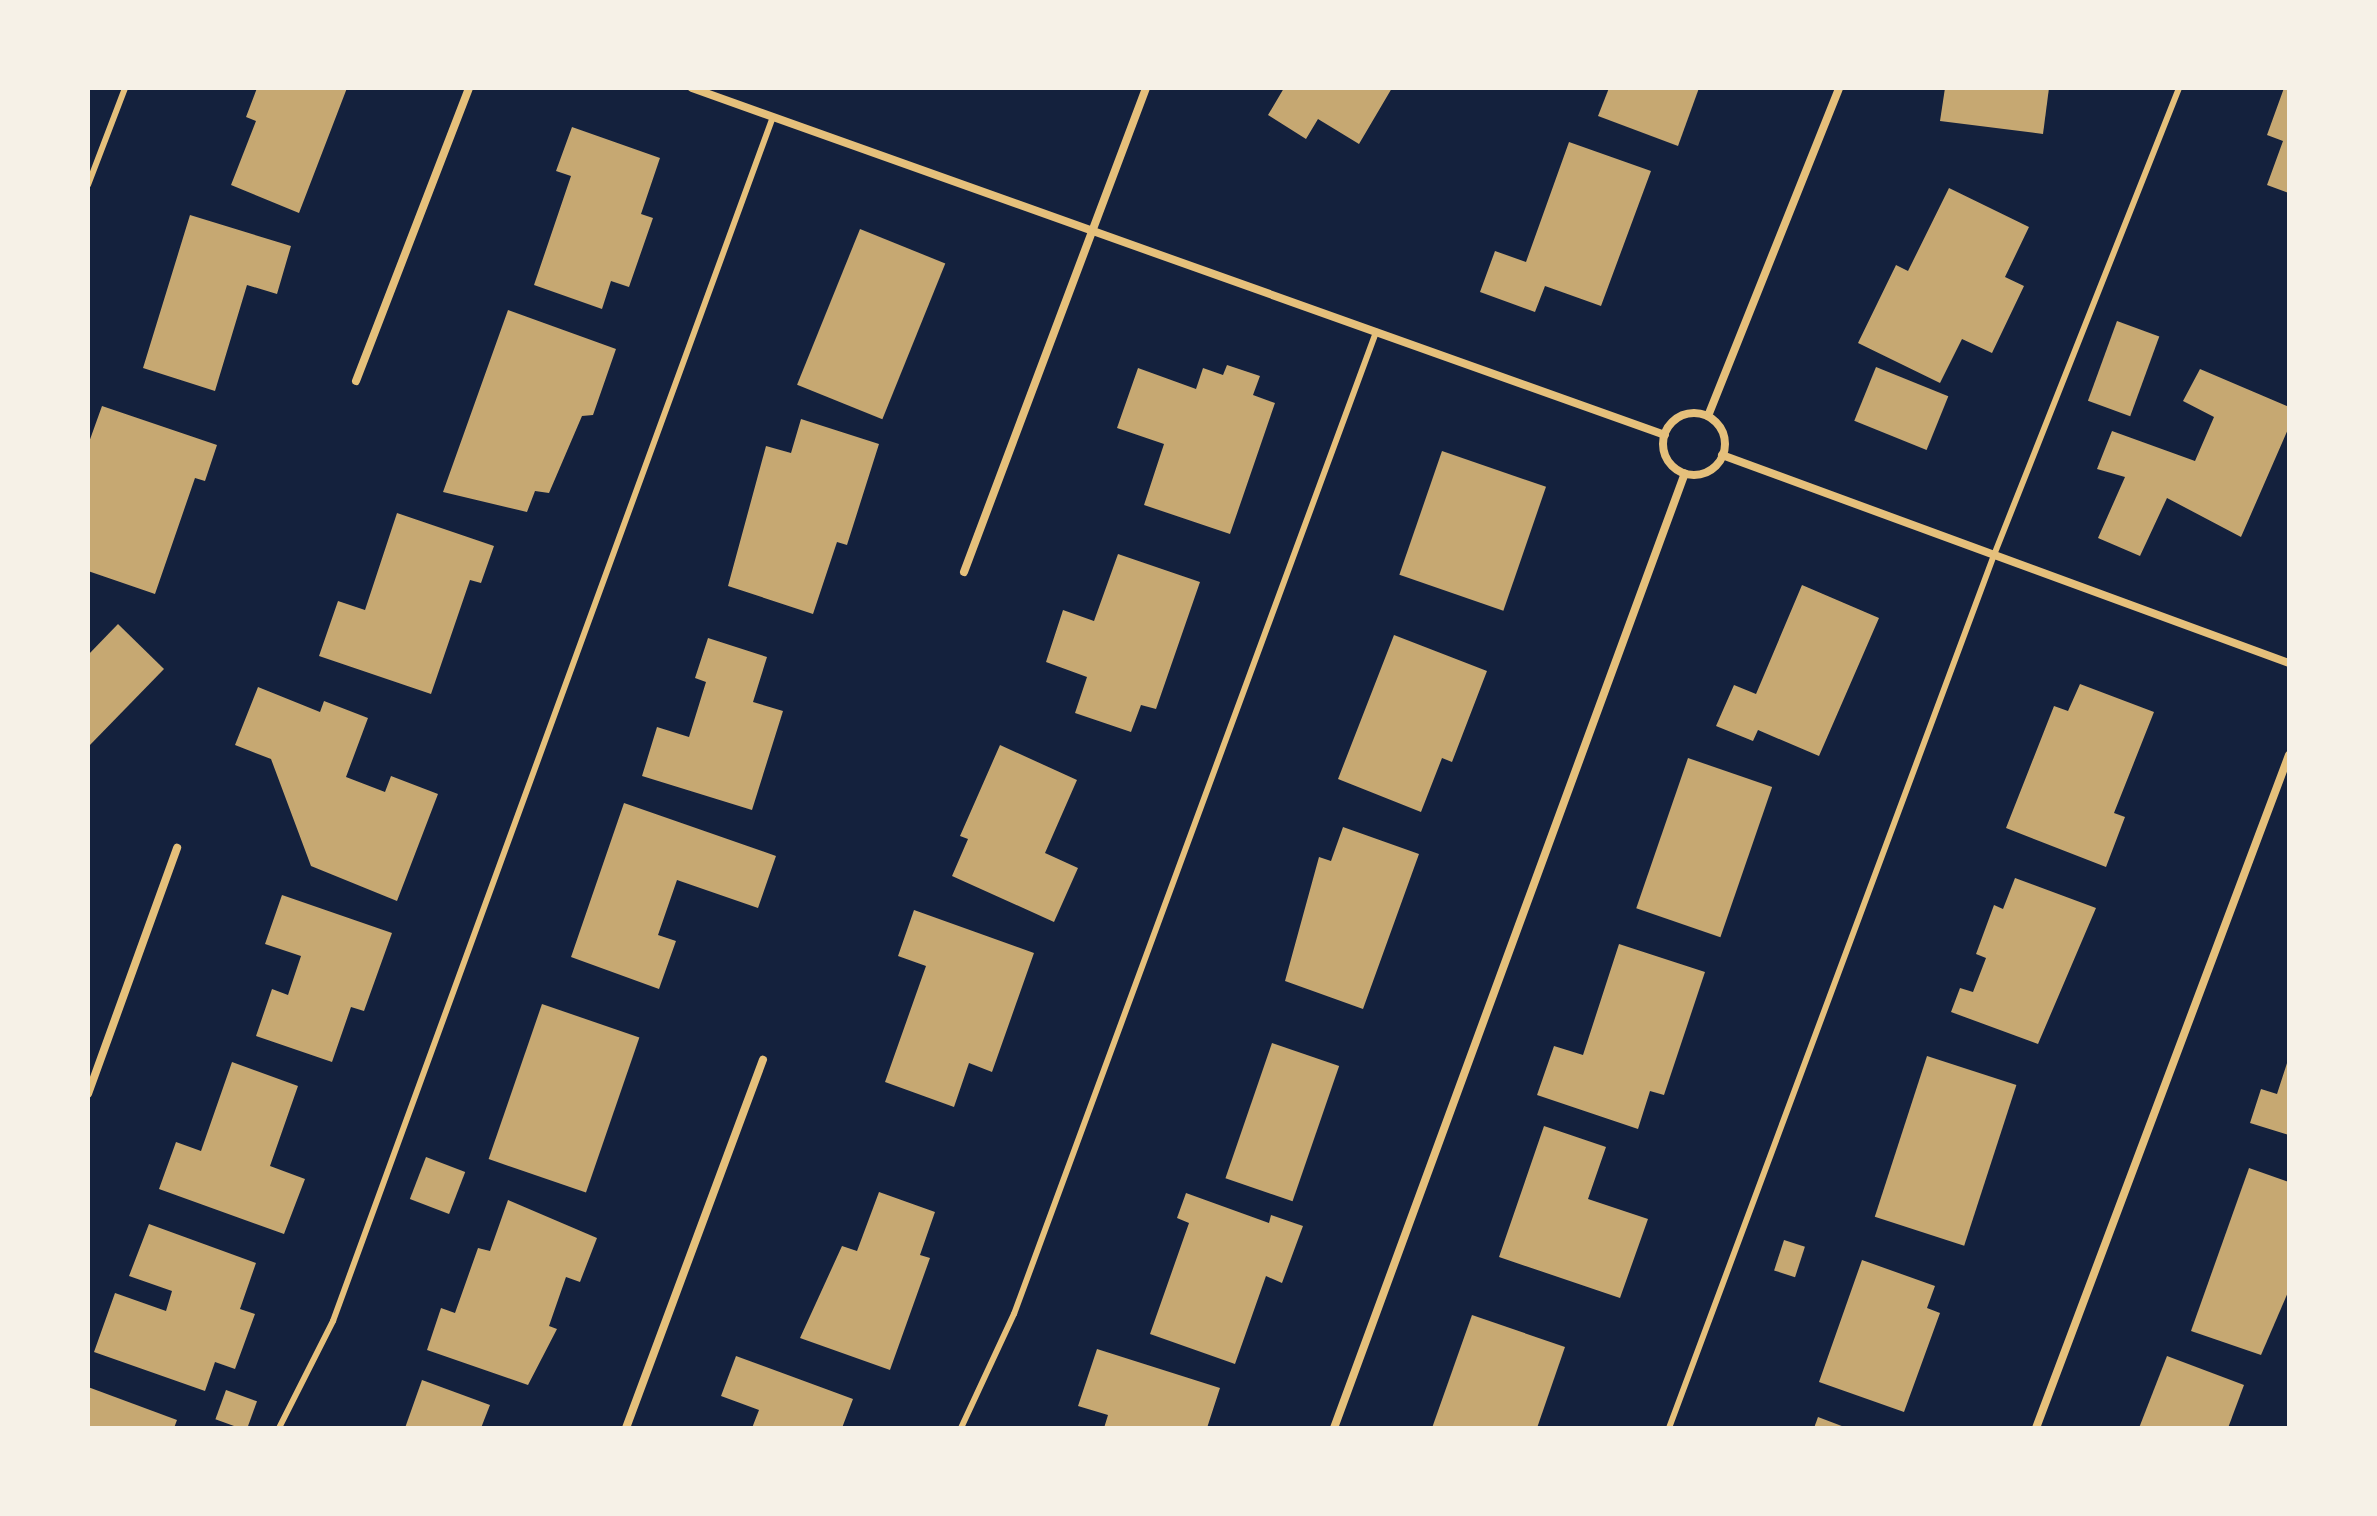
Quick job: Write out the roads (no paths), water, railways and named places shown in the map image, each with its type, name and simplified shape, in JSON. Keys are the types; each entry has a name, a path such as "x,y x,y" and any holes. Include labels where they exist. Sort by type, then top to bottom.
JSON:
{"street":[{"path":"356,381 469,88"},
{"path":"692,88 1665,435"},
{"path":"964,572 1088,229 1146,88"},
{"path":"1708,416 1839,88"},
{"path":"1680,415 1708,416 1722,430 1722,455 1703,473 1685,473 1666,458 1665,435 1680,415"},
{"path":"1722,455 2289,663"},
{"path":"1334,1428 1685,473"},
{"path":"2036,1428 2289,755"},
{"path":"88,1094 177,848"},
{"path":"626,1428 763,1060"}],"lane":[{"path":"88,185 125,88"},
{"path":"1669,1428 1994,555 2179,88"},
{"path":"279,1428 333,1321 773,117"},
{"path":"961,1428 1014,1314 1376,332"}]}
